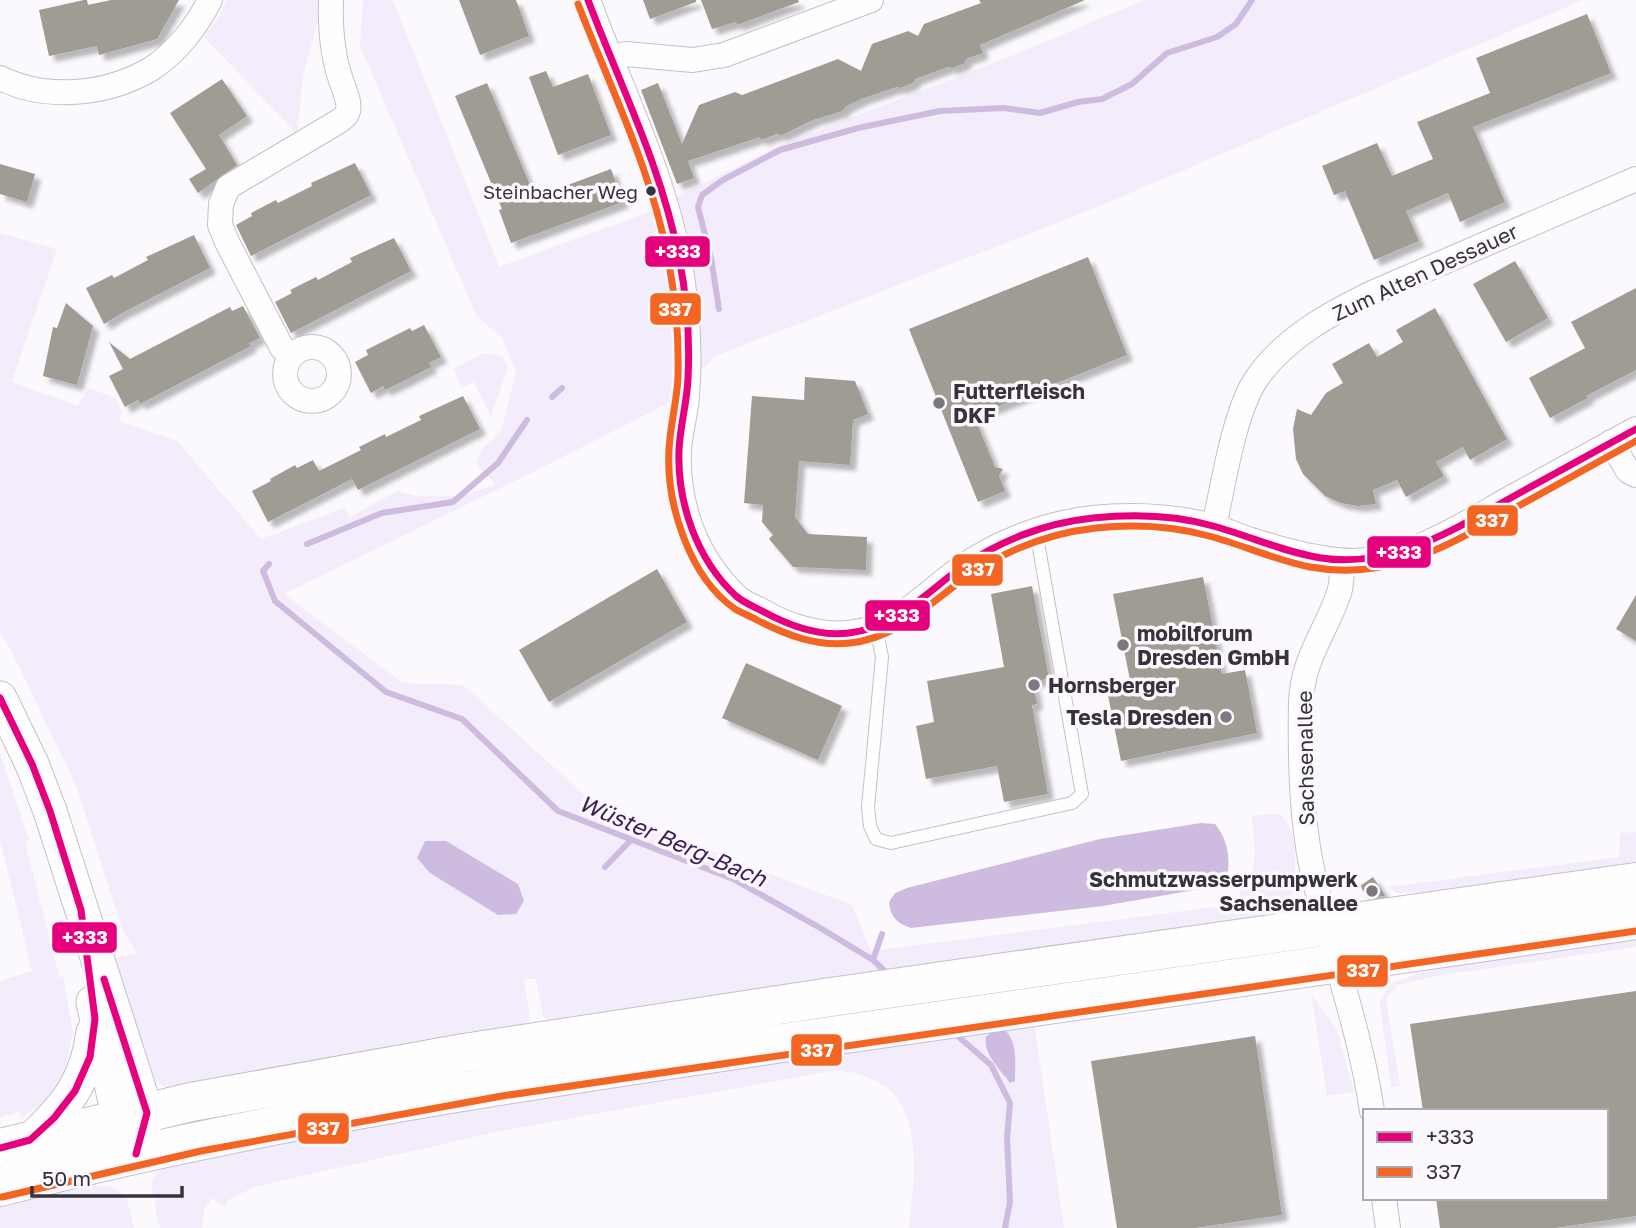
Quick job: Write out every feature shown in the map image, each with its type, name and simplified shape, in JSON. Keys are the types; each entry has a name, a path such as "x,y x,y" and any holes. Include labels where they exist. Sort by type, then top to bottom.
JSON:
{"main road":[{"path":"0,698 32,764 50,811 81,910 133,1116 136,1154"},
{"path":"15,1144 191,1102 410,1062 831,997 1636,881"},
{"path":"81,910 95,1019 133,1116"},
{"path":"0,1187 211,1137 468,1091 1636,920"},
{"path":"15,1144 54,1118 82,1078 90,1057 95,1019"}],"street":[{"path":"0,78 13,85 59,93 86,91 131,79 152,68 180,44 202,17 210,0"},
{"path":"292,355 282,348 228,244 220,225 221,204 228,187 346,122 348,100 335,63 330,26 331,0"},
{"path":"588,0 666,206 679,258 687,304 689,347 687,396 679,447 679,487 687,520 714,572 738,598 783,623 845,634 876,628 912,608 973,560 1003,544 1036,531 1081,519 1126,515 1172,519 1214,527 1301,555 1342,561 1376,558 1406,551 1441,535 1636,429"},
{"path":"610,58 626,54 693,60 724,55 871,0"},
{"name":"Zum Alten Dessauer","path":"1214,527 1241,408 1256,378 1304,331 1372,293 1636,179"},
{"path":"1611,442 1628,471 1636,475"},
{"name":"Sachsenallee","path":"1342,561 1340,592 1306,668 1301,701 1308,847 1372,1109"},
{"path":"1384,1200 1388,1228"}],"lane":[{"path":"876,628 882,657 868,807 870,826 876,839 891,843 1072,803 1082,794 1036,531"}],"shaded area":[{"path":"227,0 323,0 303,77 297,134 204,37 219,17"},
{"path":"363,0 393,0 499,267 641,215 778,146 1019,53 1144,0 1583,0 1090,210 716,356 665,405 284,594 403,683 463,685 600,809 852,905 871,951 1215,907 1240,893 1251,876 1254,836 1251,816 1265,814 1279,815 1286,820 1294,842 1294,883 1288,902 1271,916 938,965 937,962 921,964 921,967 553,1025 543,1016 536,979 524,979 530,1018 523,1028 414,1041 172,1088 163,1086 147,1073 109,959 137,954 121,926 77,788 10,648 0,633 0,233 57,249 12,382 78,406 88,388 116,398 122,412 119,421 177,441 261,539 344,508 350,517 397,491 416,496 458,496 496,485 476,463 482,449 501,431 516,373 502,337 477,317 360,46"},
{"path":"484,353 503,357 508,368 491,416 474,382 462,387 453,369"},
{"path":"0,753 29,840 25,842 59,977 63,976 73,1033 63,1078 44,1102 22,1118 19,1111 0,1118 0,981 32,971 0,840"},
{"path":"1201,823 1215,824 1223,836 1227,850 1226,879 1212,887 1103,906 911,928 895,919 890,907 889,902 895,893 907,888 1100,839"},
{"path":"1636,832 1636,871 1424,901 1422,892 1397,893 1388,887 1619,857 1620,833"},
{"path":"425,841 446,841 518,884 524,901 516,914 498,915 430,873 417,858"},
{"path":"1636,931 1636,947 1436,976 1397,985 1386,999 1400,1086 1391,1087 1380,1003 1393,984 1430,971 1433,961"},
{"path":"1311,993 1337,1030 1354,1092 1327,1096"},
{"path":"1034,1022 1064,1228 909,1228 914,1150 910,1126 902,1106 888,1089 867,1077 837,1070 496,1132 254,1187 230,1199 224,1207 212,1198 205,1208 202,1228 160,1228 154,1202 159,1200 157,1195 153,1196 153,1180 163,1166 396,1119 848,1051 849,1054 866,1051 866,1048"},
{"path":"1006,1031 1015,1054 1015,1081 1010,1083 993,1061 986,1043 986,1037 991,1032"},
{"path":"94,1180 97,1187 111,1186 127,1199 134,1228 0,1228 0,1202"}],"building":[{"path":"87,0 88,5 111,0 179,0 157,39 99,55 97,46 49,56 39,10"},
{"path":"459,0 516,0 529,36 480,55"},
{"path":"643,0 696,0 696,2 650,19"},
{"path":"701,0 799,2 737,25 736,22 712,29"},
{"path":"979,0 1085,0 980,45 983,53 966,59 965,63 953,68 948,67 915,79 913,83 901,88 861,99 845,107 843,111 813,120 782,135 777,134 761,140 760,137 688,161 694,178 677,184 641,90 658,83 682,144 699,105 735,92 742,95 838,59 861,71 872,44 908,31 918,36 924,24 981,3"},
{"path":"1587,14 1611,73 1473,127 1505,202 1460,222 1448,193 1406,211 1419,241 1374,260 1345,191 1334,195 1322,166 1377,143 1392,176 1433,159 1417,122 1490,93 1476,58"},
{"path":"546,71 553,87 588,74 611,135 558,155 529,77"},
{"path":"222,79 247,116 219,135 237,165 198,193 189,179 206,169 170,113"},
{"path":"487,83 535,197 611,169 623,202 511,243 499,210 502,209 455,96"},
{"path":"355,163 371,195 251,256 236,225 252,216 251,213 276,200 278,203 312,186 311,183"},
{"path":"0,164 35,174 27,202 0,194"},
{"path":"194,235 210,268 104,324 86,288 112,275 114,278 148,260 146,257"},
{"path":"394,238 411,271 291,333 275,302 292,293 290,290 316,277 318,280 352,262 350,258"},
{"path":"1088,257 1127,355 974,416 995,467 1003,469 999,476 1005,491 978,502 909,329"},
{"path":"1515,261 1548,318 1506,342 1473,284"},
{"path":"1636,288 1636,370 1550,418 1529,378 1585,348 1571,322"},
{"path":"66,303 93,326 77,385 43,376 53,327 57,328"},
{"path":"243,306 260,338 249,343 251,346 140,404 138,400 125,407 109,376 123,369 109,342 130,359 230,307 232,311"},
{"path":"1435,308 1507,439 1470,460 1463,447 1436,462 1444,476 1406,497 1397,480 1373,490 1376,504 1358,506 1325,496 1303,474 1296,459 1293,429 1297,409 1311,415 1326,393 1343,383 1332,364 1369,343 1377,357 1403,342 1396,330"},
{"path":"424,325 441,357 429,363 431,367 406,380 385,390 383,386 371,393 355,362 368,355 366,350 410,328 412,331"},
{"path":"805,377 855,381 868,414 853,420 850,465 799,461 795,517 808,534 867,537 866,570 793,567 769,539 773,535 762,522 763,505 744,503 752,396 804,400"},
{"path":"463,396 480,429 358,490 352,479 268,522 252,491 271,481 270,479 295,465 297,468 313,460 319,471 361,450 359,447 421,420 419,416"},
{"path":"657,569 687,622 549,702 519,650"},
{"path":"1203,577 1222,674 1245,670 1257,733 1121,761 1108,695 1132,690 1113,594"},
{"path":"1032,586 1049,678 1033,682 1037,704 1032,705 1048,794 1004,802 997,766 926,779 916,726 934,722 927,681 1004,667 991,594"},
{"path":"1636,595 1636,641 1616,629"},
{"path":"746,663 842,706 818,760 722,718"},
{"name":"Schmutzwasserpumpwerk Sachsenallee","path":"1373,877 1384,896 1368,898 1360,886"},
{"path":"1636,991 1636,1216 1555,1228 1440,1228 1436,1200 1608,1200 1608,1109 1423,1109 1410,1024"},
{"path":"1255,1036 1282,1215 1195,1228 1117,1228 1091,1061"}],"waterway":[{"name":"Wüster Berg-Bach","path":"719,309 711,258 698,207 702,195 723,180 780,150 858,128 940,111 1004,108 1040,113 1078,102 1102,99 1132,84 1167,53 1217,37 1236,24 1252,0"},
{"path":"552,397 562,388"},
{"name":"Wüster Berg-Bach","path":"307,544 382,513 453,502 498,463 527,420"},
{"name":"Wüster Berg-Bach","path":"269,564 263,571 275,601 386,692 462,719 558,811 733,879 873,960 890,976"},
{"path":"605,867 631,840"},
{"path":"873,960 882,934"},
{"name":"Wüster Berg-Bach","path":"953,1032 991,1065 1010,1103 1007,1138 1010,1202 1005,1228"}],"transit line":[{"name":"+333","path":"588,0 651,159 672,225 679,258 689,349 679,450 679,470 686,510 700,548 722,582 742,601 784,622 805,629 838,634 880,625 908,609 959,569 990,550 1040,529 1093,518 1138,516 1184,520 1321,558 1374,558 1399,552 1447,533 1636,429"},
{"name":"337","path":"578,4 642,164 662,230 669,264 678,349 677,386 669,450 669,471 676,515 693,559 719,595 735,609 779,630 802,639 826,643 868,640 899,626 968,576 998,558 1029,544 1096,528 1139,526 1181,530 1310,567 1369,569 1396,564 1446,545 1636,441"},
{"name":"+333","path":"0,698 32,764 50,811 81,910 95,1019 90,1057 75,1091 54,1118 30,1140 0,1148"},
{"name":"337","path":"2,1197 201,1151 502,1096 1636,931"},
{"name":"+333","path":"104,979 147,1113 136,1154"}],"place":[{"name":"Steinbacher Weg","path":"651,191"},
{"name":"Futterfleisch DKF","path":"939,403"},
{"name":"mobilforum Dresden GmbH","path":"1123,645"},
{"name":"Hornsberger","path":"1034,685"},
{"name":"Tesla Dresden","path":"1226,717"},
{"name":"Schmutzwasserpumpwerk Sachsenallee","path":"1372,891"}]}
